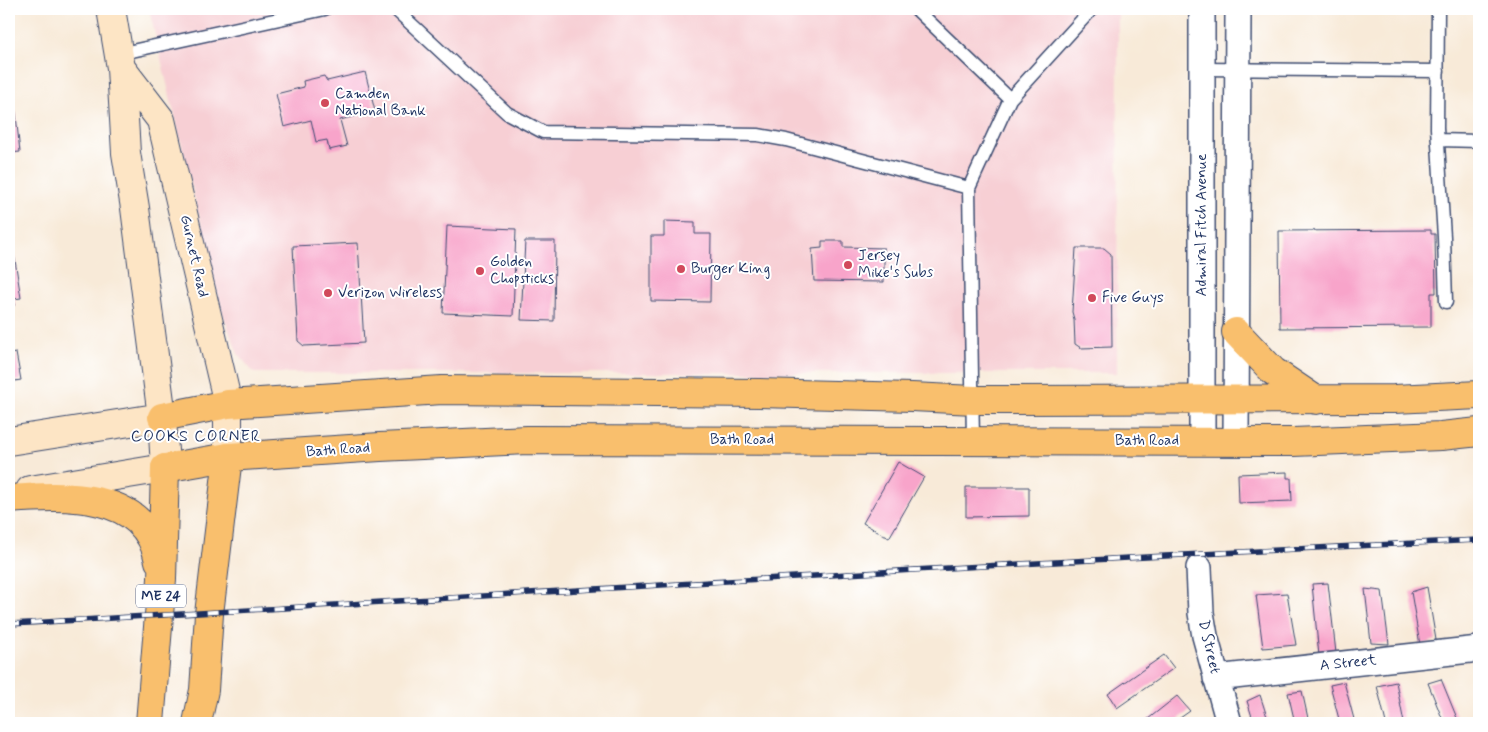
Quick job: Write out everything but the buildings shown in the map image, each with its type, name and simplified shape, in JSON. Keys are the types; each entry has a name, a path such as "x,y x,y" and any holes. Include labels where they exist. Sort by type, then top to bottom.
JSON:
{"main road":[{"name":"Gurnet Road","path":"111,9 120,61 126,153 162,417 165,468"},
{"name":"Gurnet Road","path":"120,61 161,120 228,404 228,457"},
{"path":"1236,332 1273,371 1316,400"},
{"path":"9,440 162,417 228,404 442,390 759,393 974,400 1316,400 1479,395"},
{"name":"Bath Road","path":"9,494 228,457 527,440 1303,442 1441,436 1479,432"},
{"name":"ME 24","path":"206,723 204,690 209,614 228,457"},
{"name":"ME 24","path":"150,723 162,579 165,468"},
{"path":"9,499 52,496 81,498 112,505 126,511 145,527 157,549 162,579"},
{"path":"197,723 204,690"}],"street":[{"name":"Admiral Fitch Avenue","path":"1202,9 1202,441"},
{"path":"1236,441 1238,9"},
{"name":"D Street","path":"1199,568 1201,613 1229,723"},
{"name":"A Street","path":"1216,678 1479,649"}],"lane":[{"path":"120,61 325,9"},
{"path":"395,9 507,112 542,132 758,135 969,188"},
{"path":"916,9 1010,99"},
{"path":"973,440 974,400 969,188 1010,99 1092,9"},
{"path":"1438,9 1438,140 1446,302"},
{"path":"1202,69 1438,71"},
{"path":"1438,140 1479,141"}],"shaded area":[{"path":"149,9 1118,9 1117,373 254,373 238,354 222,312"}],"railway":[{"path":"9,624 928,569 1479,540"}],"place":[{"name":"Camden National Bank","path":"325,103"},
{"name":"Jersey Mike's Subs","path":"848,265"},
{"name":"Burger King","path":"681,269"},
{"name":"Golden Chopsticks","path":"480,271"},
{"name":"Verizon Wireless","path":"328,293"},
{"name":"Five Guys","path":"1092,298"}],"district":[{"name":"COOKS CORNER","path":"196,436"}]}
